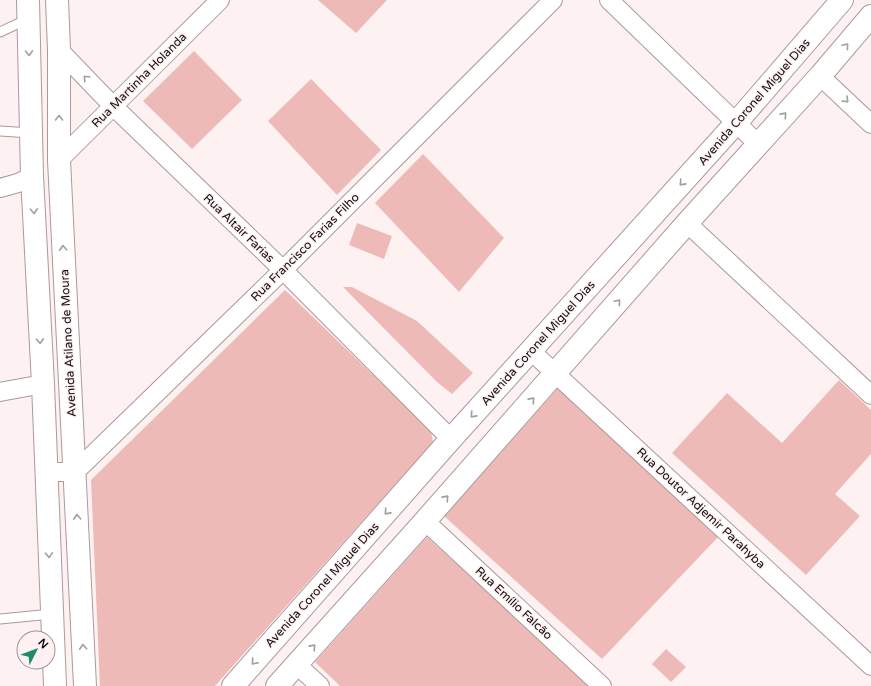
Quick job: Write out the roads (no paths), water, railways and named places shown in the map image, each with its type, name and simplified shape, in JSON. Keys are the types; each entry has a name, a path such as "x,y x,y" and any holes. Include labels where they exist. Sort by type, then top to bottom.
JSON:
{"main road":[{"name":"Avenida Atilano de Moura","path":"57,0 59,50 59,160 85,686"},
{"name":"Avenida Coronel Miguel Dias","path":"233,686 451,440 736,123 842,0"},
{"path":"28,9 32,176 43,384 55,686"},
{"path":"277,686 425,521 687,223 820,76 871,16"}],"street":[{"name":"Rua Martinha Holanda","path":"59,160 220,0"},
{"name":"Rua Francisco Farias Filho","path":"75,472 283,270 553,0"},
{"path":"609,0 758,144"},
{"name":"Rua Altair Farias","path":"59,50 113,106 283,270 451,440"},
{"path":"820,76 871,124"},
{"path":"0,188 18,183 32,176"},
{"path":"687,223 871,395"},
{"name":"Rua Doutor Adjemir Parahyba","path":"531,351 871,666"},
{"path":"0,392 43,384"},
{"path":"46,472 75,472"},
{"name":"Rua Emílio Falcão","path":"425,521 602,686"},
{"path":"297,665 320,686"}],"lane":[{"path":"0,32 28,9"},
{"path":"0,131 31,133"},
{"path":"0,619 52,614"}]}
